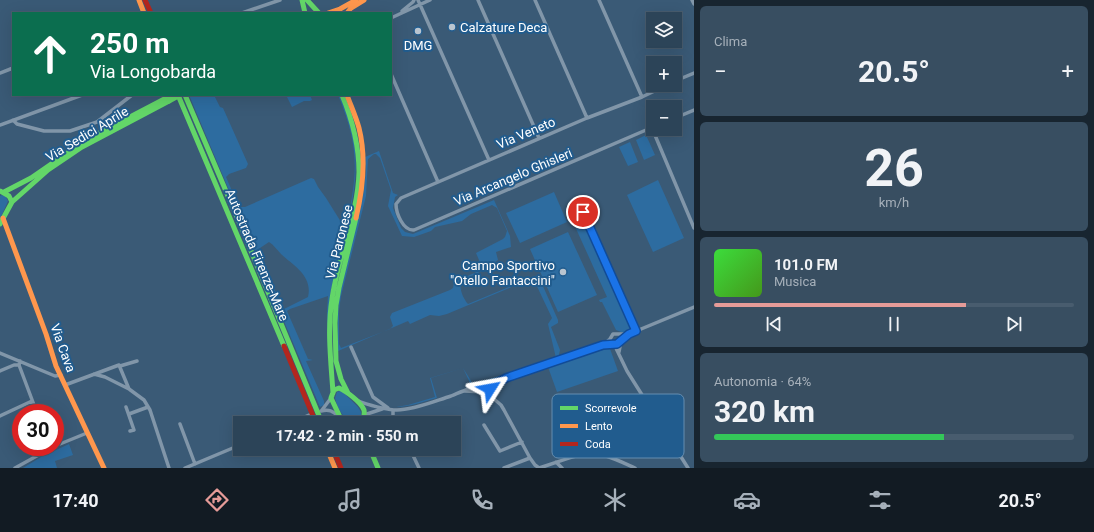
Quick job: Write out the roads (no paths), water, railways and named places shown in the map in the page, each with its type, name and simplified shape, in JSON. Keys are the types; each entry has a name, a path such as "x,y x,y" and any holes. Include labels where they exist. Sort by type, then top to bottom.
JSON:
{"main road":[{"path":"138,0 144,12"},
{"path":"145,0 151,12"},
{"path":"302,0 305,12"},
{"path":"307,0 316,12"},
{"path":"331,12 356,0"},
{"path":"347,12 364,0"},
{"name":"Autostrada Firenze-Mare","path":"179,96 313,416"},
{"name":"Autostrada Firenze-Mare","path":"185,96 319,416"},
{"name":"Via Paronese","path":"332,395 330,322 332,300 355,200 359,168 355,132 342,96"},
{"name":"Via Paronese","path":"348,96 359,128 363,162 361,196 336,305 336,361 341,379 348,393"},
{"name":"Via Sedici Aprile","path":"2,192 21,185 62,154 85,140 169,98"},
{"name":"Via Sedici Aprile","path":"0,224 12,202 44,173 76,150 169,98"},
{"path":"2,192 10,196 12,202"},
{"name":"Via Cava","path":"3,218 65,385 86,433 104,468"},
{"path":"0,227 8,233"},
{"path":"340,416 332,395 339,388 348,393 363,409 362,416"},
{"path":"330,456 335,468"},
{"path":"336,456 341,468"},
{"path":"373,456 378,468"}],"street":[{"path":"245,12 280,0"},
{"path":"398,15 414,0"},
{"path":"418,0 489,160"},
{"path":"392,18 430,0"},
{"path":"478,0 539,138"},
{"path":"535,0 587,118"},
{"path":"599,0 642,97"},
{"path":"692,0 694,4"},
{"path":"255,12 256,8"},
{"path":"0,73 12,68"},
{"path":"682,78 694,72"},
{"path":"392,76 438,182"},
{"name":"Via Veneto","path":"396,204 401,198 539,138 652,92"},
{"path":"0,125 79,96"},
{"path":"13,120 17,124 44,131 70,131 97,122 131,96"},
{"path":"682,115 694,110"},
{"name":"Via Arcangelo Ghisleri","path":"396,204 404,226 409,230 414,230 646,131"},
{"path":"656,136 694,228"},
{"path":"583,212 636,331"},
{"path":"355,400 392,410 407,409 469,389 485,386 497,380 603,345 617,344 629,334 694,307"},
{"path":"603,345 613,334 629,334"},
{"path":"618,334 620,337 619,353"},
{"path":"610,339 641,394"},
{"path":"351,347 373,396 392,410 393,416"},
{"path":"0,353 55,376 61,375"},
{"path":"20,361 19,365 33,404"},
{"path":"65,385 117,365 120,366 137,361"},
{"path":"0,371 14,365 19,365"},
{"path":"120,366 129,389"},
{"path":"94,374 105,377 140,396 148,407 170,468"},
{"path":"464,391 485,393 495,384 506,378"},
{"path":"485,386 489,386 490,390"},
{"path":"485,386 482,389 501,405 535,465 539,468 570,458"},
{"path":"332,395 321,411 333,411 339,416"},
{"path":"366,403 371,401 373,396"},
{"path":"0,416 32,401"},
{"path":"126,407 134,430 130,431"},
{"path":"129,414 148,407"},
{"path":"369,416 383,408"},
{"path":"180,424 194,464"},
{"path":"484,425 500,450 522,442"},
{"path":"64,442 86,433"},
{"path":"185,468 233,448"},
{"path":"15,468 36,456"},
{"path":"413,456 419,468"},
{"path":"504,468 530,458"},
{"path":"610,458 635,468"},
{"path":"682,458 688,468"},
{"path":"556,462 562,468"}],"place":[{"name":"Calzature Deca","path":"452,27"},
{"name":"DMG","path":"418,31"},
{"name":"Campo Sportivo \"Otello Fantaccini\"","path":"563,272"}]}
